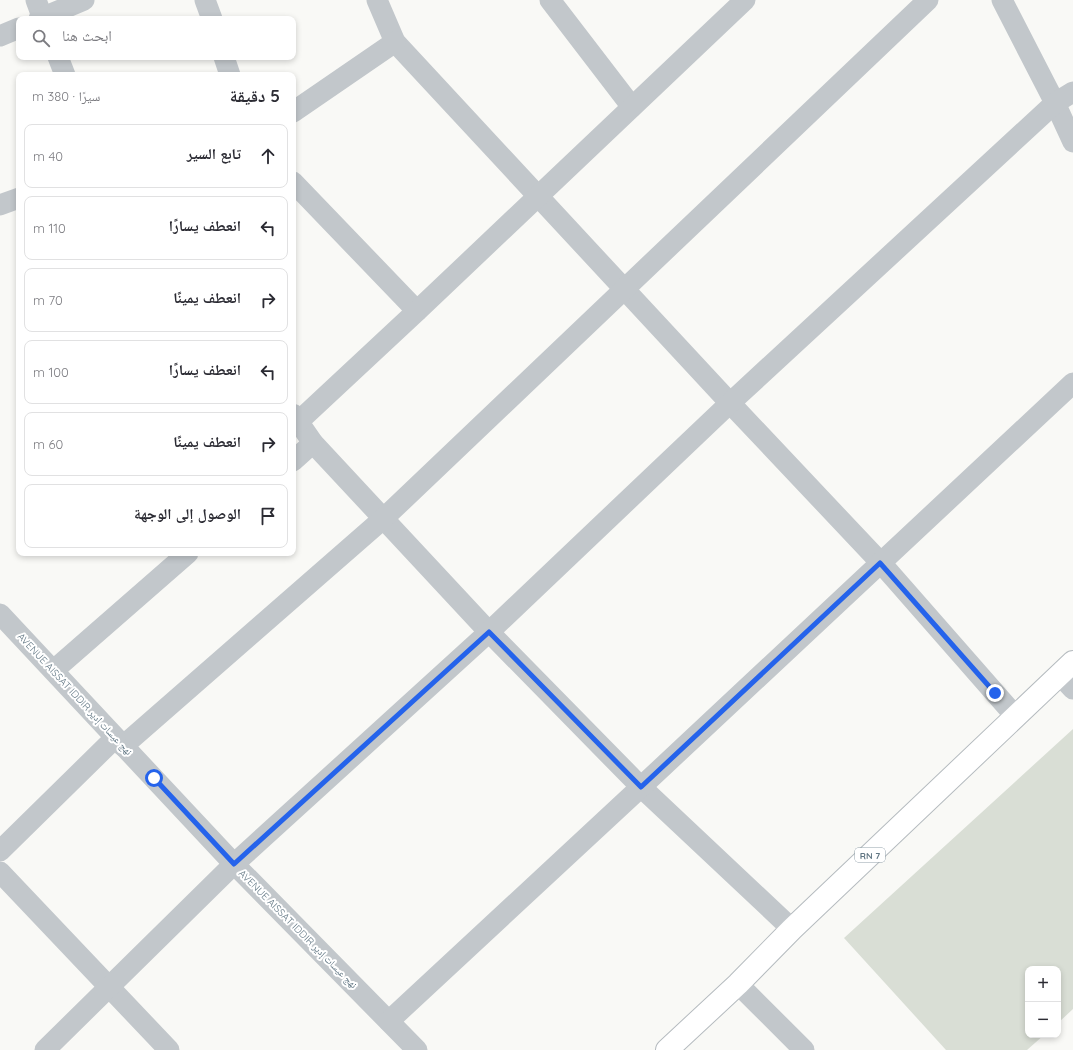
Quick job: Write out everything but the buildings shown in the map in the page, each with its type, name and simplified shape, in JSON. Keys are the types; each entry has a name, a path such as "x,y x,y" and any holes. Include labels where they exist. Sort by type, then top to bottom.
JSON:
{"main road":[{"name":"RN 7","path":"668,1050 738,984 792,928 1016,717 1069,675"}],"street":[{"path":"40,14 84,0"},
{"path":"205,0 211,16"},
{"path":"377,0 395,42 730,404 880,563 1016,717"},
{"path":"550,0 632,107"},
{"path":"0,851 119,742 384,518 928,0"},
{"path":"1002,0 1055,103 1073,142"},
{"path":"731,4 632,107 417,311 296,417 314,443 489,632 641,787 792,928"},
{"path":"0,36 16,29"},
{"path":"296,110 395,42"},
{"path":"59,60 64,72"},
{"path":"225,60 229,72"},
{"path":"45,1050 234,864 489,632 730,404 1055,103 1073,92"},
{"path":"296,185 417,311"},
{"path":"0,204 16,199"},
{"path":"389,1021 1073,383"},
{"path":"296,458 314,443"},
{"path":"54,670 185,556"},
{"name":"AVENUE AISSAT IDDIR نهج عيسات إدير","path":"0,614 234,864 417,1050"},
{"path":"0,872 169,1050"},
{"path":"738,984 804,1050"}],"shaded area":[{"path":"1073,729 1073,1009 1061,1020 1061,966 1025,966 1025,1038 1041,1038 1027,1050 946,1050 844,938"}],"route":[{"path":"154,778 234,864 489,632 641,787 880,563 995,693"}]}
